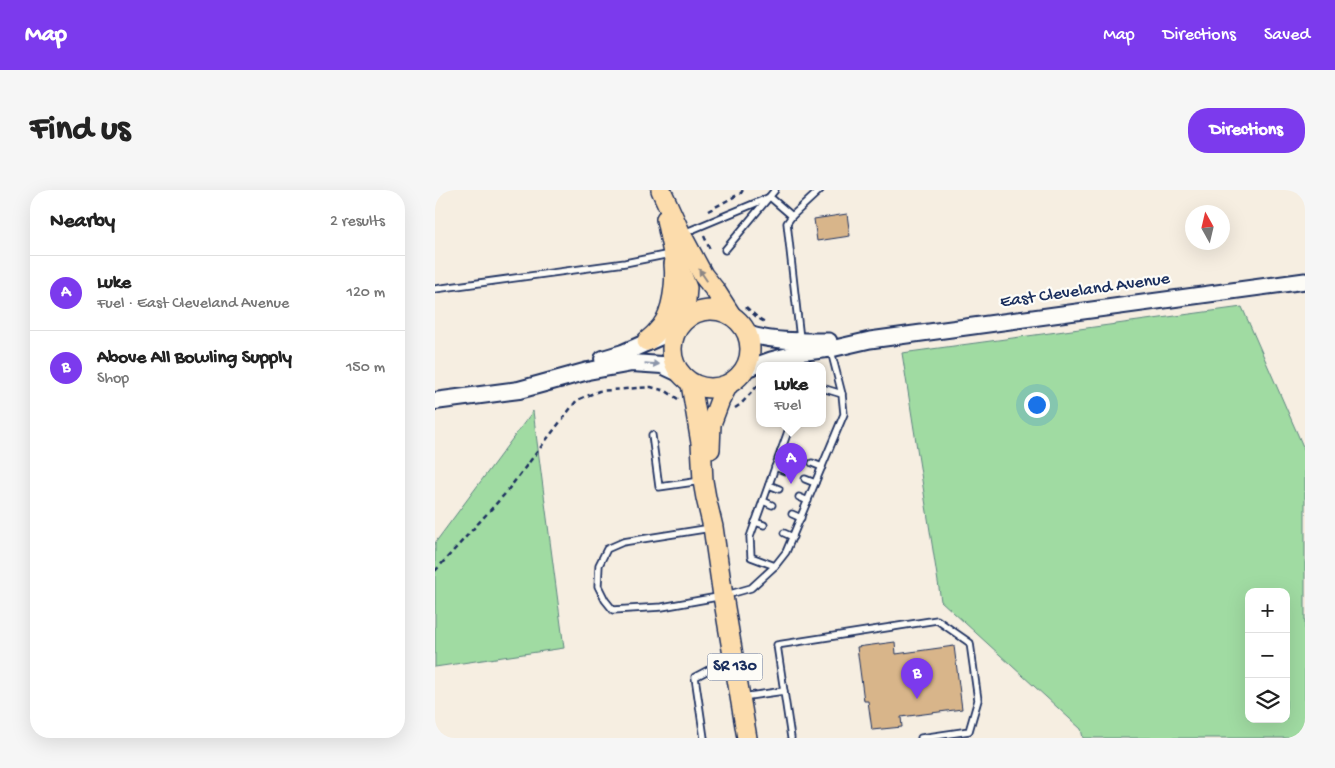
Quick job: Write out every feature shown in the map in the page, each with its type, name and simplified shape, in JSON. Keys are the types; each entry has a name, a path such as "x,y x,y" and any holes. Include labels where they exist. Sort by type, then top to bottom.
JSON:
{"main road":[{"path":"435,401 519,390 588,371 632,363 662,365 703,388 716,389 738,379 746,369 750,358 751,346 748,334 741,323 738,310 715,290 703,276 660,190"},
{"path":"647,342 662,326 670,310 675,275 673,253 660,190"},
{"path":"673,253 687,288 685,312 673,340 671,351 674,363 685,378 701,443 703,481 713,527"},
{"path":"519,390 577,367 623,353 681,324 696,313 707,310 738,310"},
{"path":"713,527 709,456 711,424 728,385"},
{"name":"SR 130","path":"713,527 747,738"}],"street":[{"name":"East Cleveland Avenue","path":"765,362 798,353 870,340 1305,281"},
{"name":"East Cleveland Avenue","path":"748,334 759,338 801,341 870,340"},
{"name":"East Cleveland Avenue","path":"746,369 756,365"}],"lane":[{"path":"725,250 775,190"},
{"path":"801,341 787,223 820,190"},
{"path":"681,234 770,197"},
{"path":"770,197 792,216"},
{"path":"435,289 625,263 673,253"},
{"path":"713,527 623,542 607,549 599,565 598,586 605,600 613,610 662,607 723,596 751,588 775,566 786,552 844,414 842,394 831,348"},
{"path":"826,389 842,394"},
{"path":"775,566 751,557 750,537 790,427"},
{"path":"652,435 659,487 703,481"},
{"path":"781,450 792,454"},
{"path":"813,463 822,467"},
{"path":"775,467 785,471"},
{"path":"805,479 815,483"},
{"path":"769,484 779,488"},
{"path":"799,497 808,501"},
{"path":"763,501 772,505"},
{"path":"792,514 801,518"},
{"path":"755,522 763,525"},
{"path":"784,533 793,536"},
{"path":"791,738 777,645 937,620 970,643 978,700 969,731 921,738"},
{"path":"704,738 695,677 733,656"},
{"path":"740,698 783,691"}],"path":[{"path":"700,227 712,254"},
{"path":"738,310 772,325"},
{"path":"435,571 504,495 577,400 599,391 651,387 666,391 680,401"},
{"path":"729,412 741,404 756,387"}],"green space":[{"path":"1242,307 1305,451 1305,738 1083,738 1081,729 941,601 902,353"},
{"path":"533,411 564,648 435,667 435,543"}],"building":[{"path":"847,214 850,236 817,241 814,219"},
{"path":"895,642 896,654 954,646 962,709 901,717 902,727 872,730 868,701 864,701 857,647"}],"place":[{"name":"Luke","path":"791,484"},
{"name":"Above All Bowling Supply","path":"917,699"}]}
